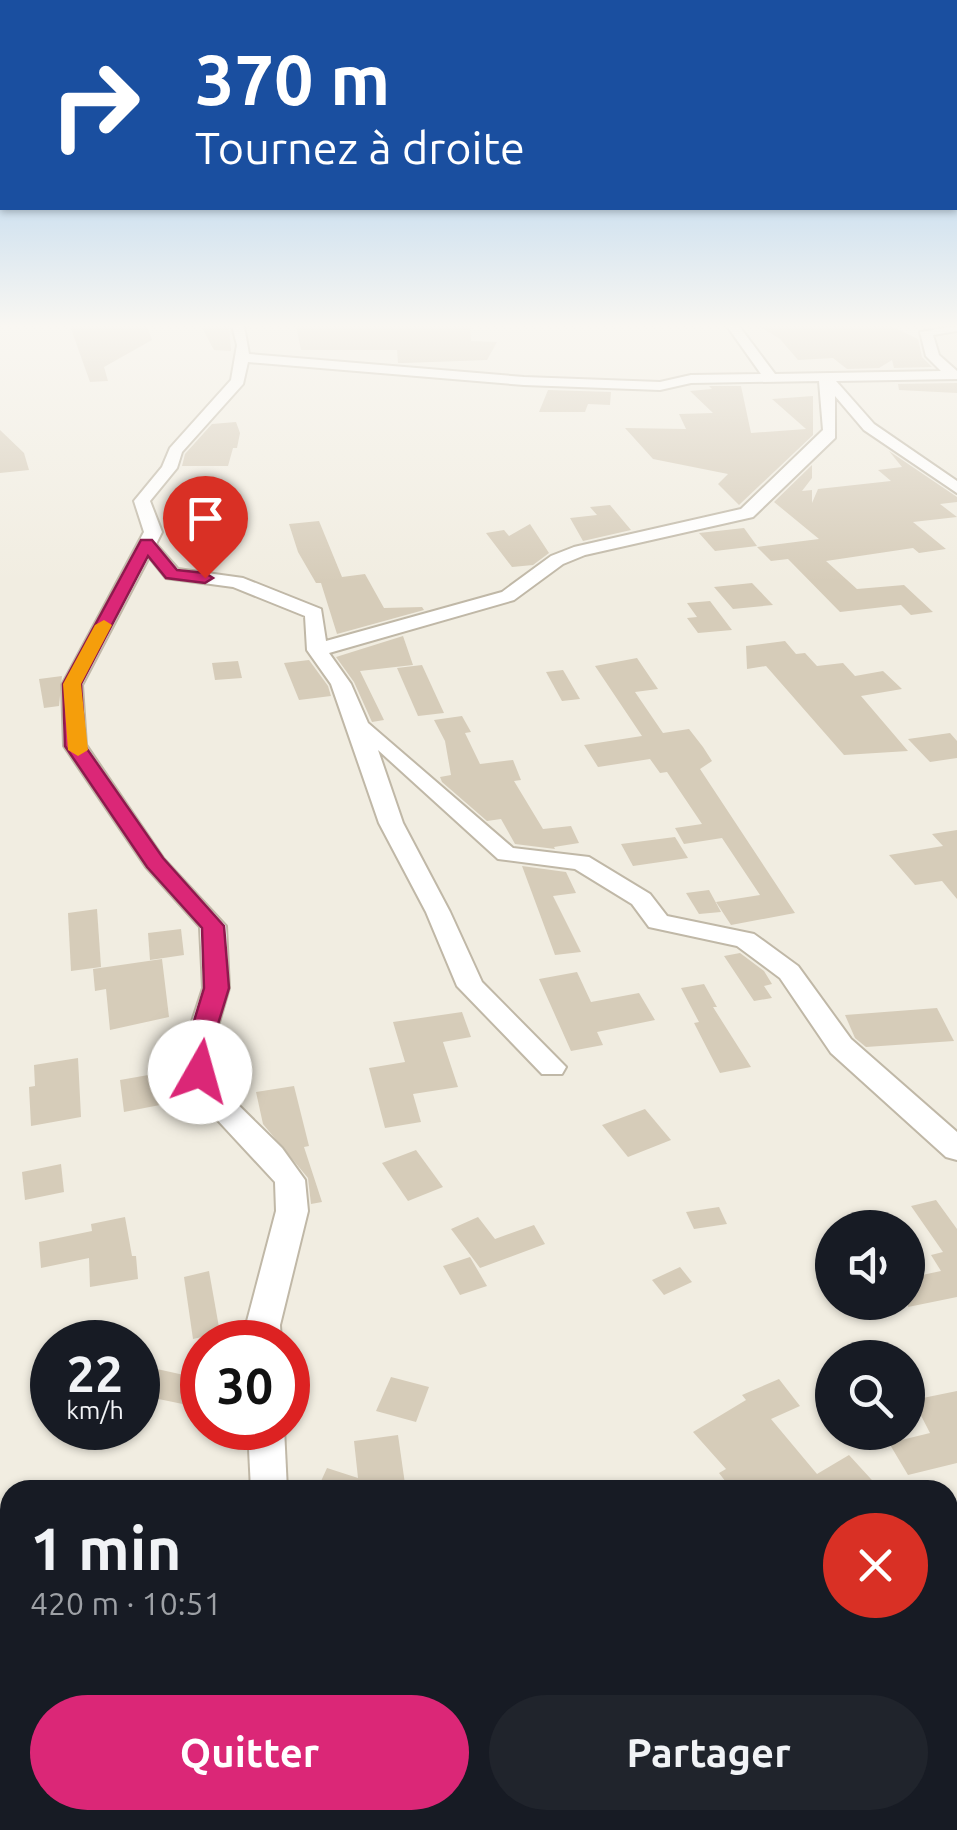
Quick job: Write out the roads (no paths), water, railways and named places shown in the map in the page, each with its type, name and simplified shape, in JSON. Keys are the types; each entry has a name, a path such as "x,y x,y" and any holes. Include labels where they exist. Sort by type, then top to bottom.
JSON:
{"street":[{"path":"211,411 175,451 170,468 142,501 142,510 153,532 72,684 75,746 154,862 213,926 216,988 199,1044 200,1072 208,1092 290,1180 292,1211 264,1320"},
{"path":"317,650 508,596 556,560 580,551 746,513 827,438 827,411"},
{"path":"855,411 869,427 957,488"},
{"path":"147,544 172,574 238,582 314,613 317,650 341,684 391,823 438,912 470,986 552,1067"},
{"path":"359,726 506,854 582,862 641,899 658,922 745,940 788,972 841,1046 957,1148"},
{"path":"267,1450 268,1480"}]}
